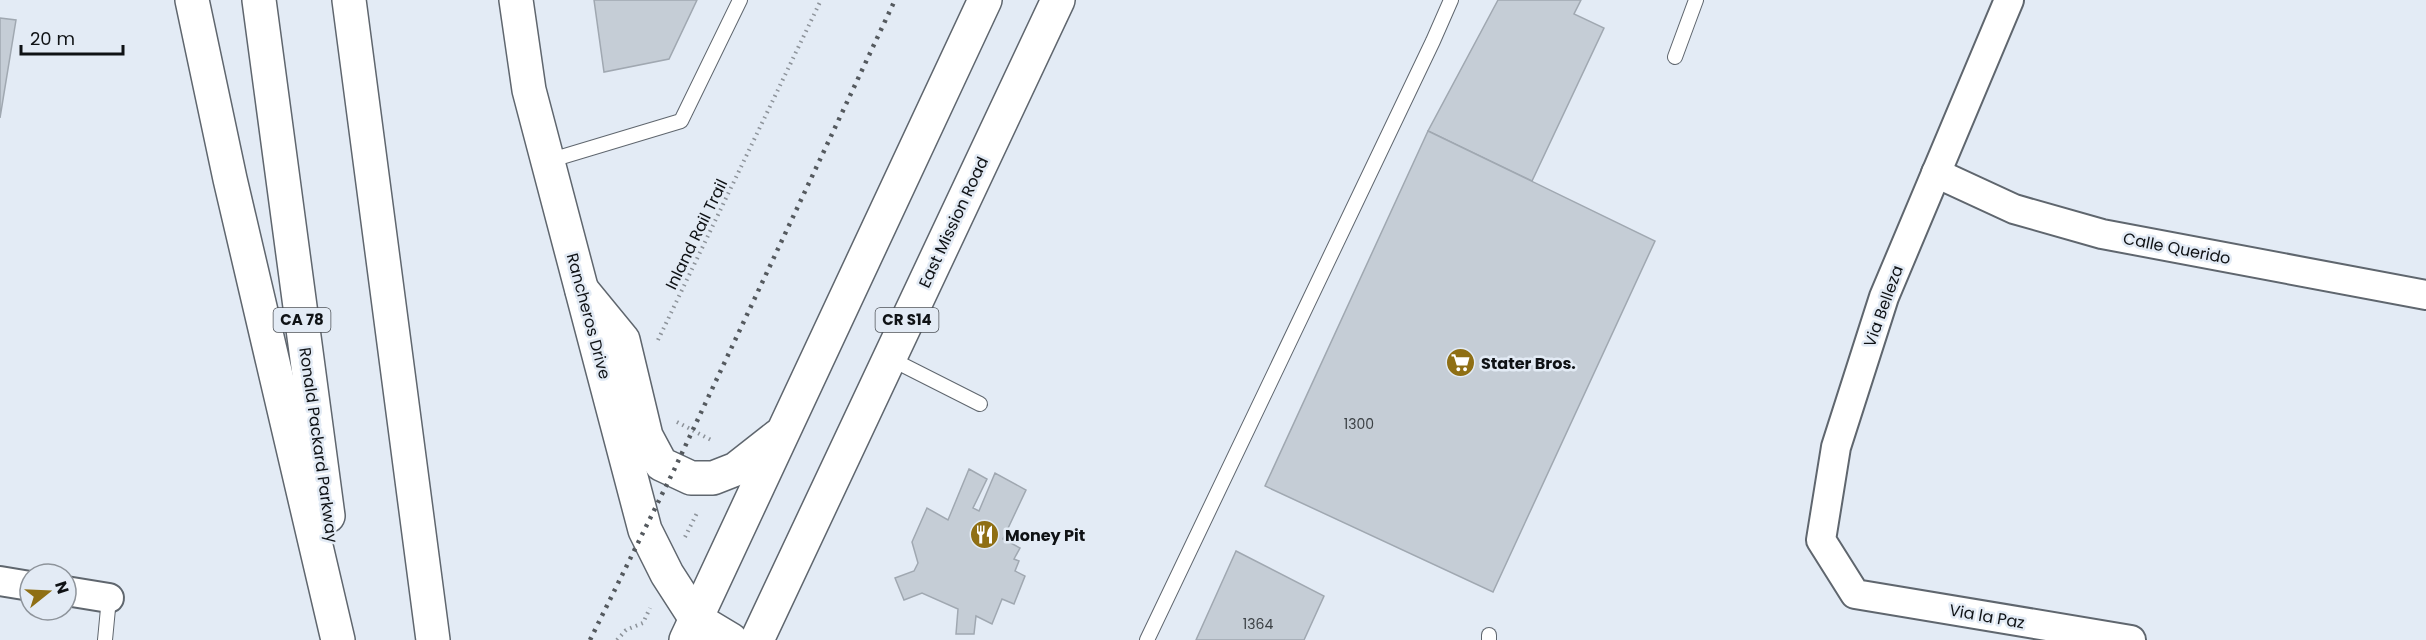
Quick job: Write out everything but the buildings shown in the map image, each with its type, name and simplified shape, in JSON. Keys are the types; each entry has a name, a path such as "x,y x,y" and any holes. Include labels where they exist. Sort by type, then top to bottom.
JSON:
{"main road":[{"path":"192,0 230,180 338,640"},
{"name":"Ronald Packard Parkway","path":"258,0 345,640"},
{"path":"349,0 433,640"},
{"name":"Rancheros Drive","path":"516,0 529,90 645,530 691,629"},
{"path":"731,640 691,629 985,0"},
{"name":"East Mission Road","path":"757,640 1058,0"},
{"path":"582,290 623,340 646,436 661,464 691,478 713,478 736,469 782,433"}],"street":[{"name":"Via Belleza","path":"1879,598 1855,594 1821,540 1839,436 1884,297 2009,0"},
{"name":"Calle Querido","path":"1936,173 2014,209 2102,234 2426,295"},
{"path":"0,581 18,584"},
{"path":"78,593 109,598"},
{"name":"Via la Paz","path":"1879,598 2131,640"}],"lane":[{"path":"548,160 681,121 740,0"},
{"path":"1147,640 1451,0"},
{"path":"1675,57 1696,0"},
{"path":"889,358 980,404"},
{"path":"105,640 109,598"}],"path":[{"name":"Inland Rail Trail","path":"657,343 821,0"},
{"path":"672,420 711,439 719,446"},
{"path":"682,544 701,504"},
{"path":"692,522 698,526"},
{"path":"617,640 626,630 643,623"}],"railway":[{"path":"590,640 674,470 895,0"}],"place":[{"name":"Stater Bros.","path":"1460,363"},
{"name":"Money Pit","path":"984,535"}]}
